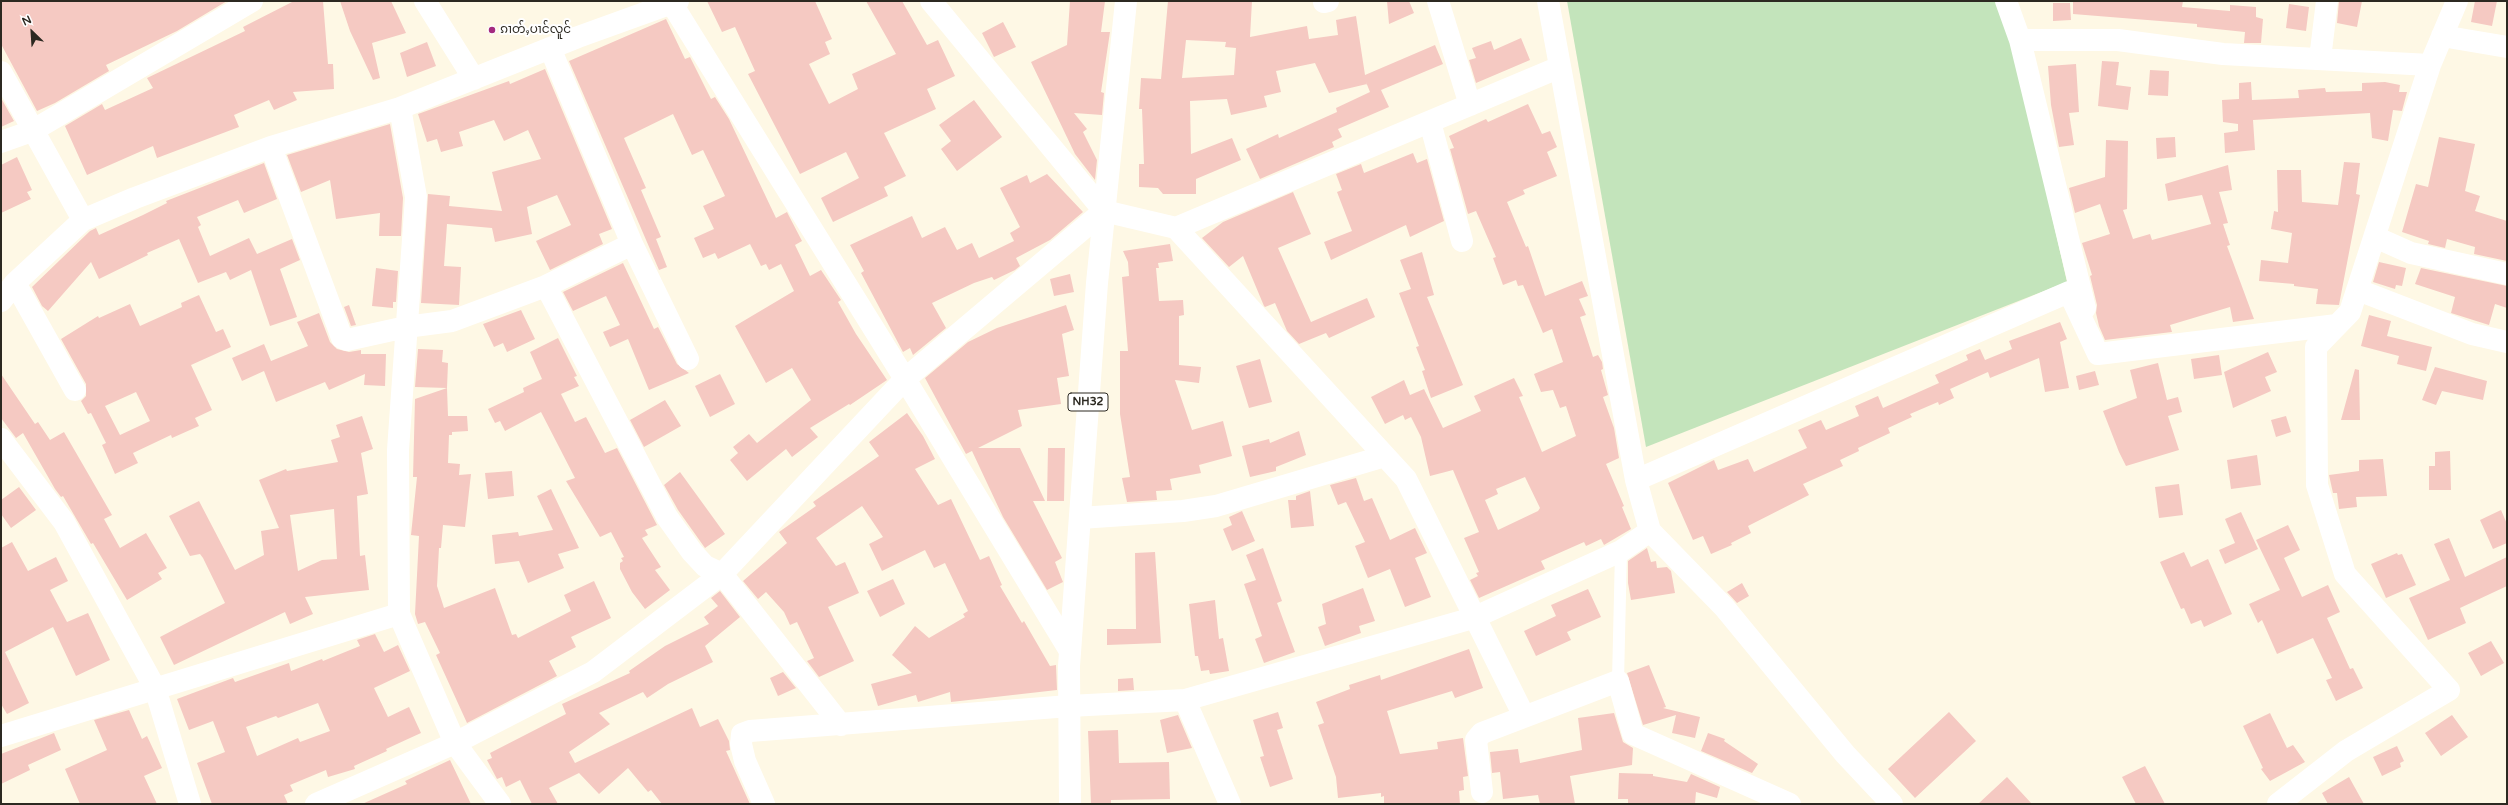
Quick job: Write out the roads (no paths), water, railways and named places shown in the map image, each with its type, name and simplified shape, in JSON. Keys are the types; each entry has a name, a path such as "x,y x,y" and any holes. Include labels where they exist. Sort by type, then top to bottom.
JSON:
{"main road":[{"path":"1,142 32,131 252,1"},
{"path":"424,1 474,79"},
{"path":"931,1 1104,211 1176,228 1406,479 1473,618 1524,716"},
{"name":"NH32","path":"1070,804 1070,651 1104,211 1126,1"},
{"path":"1438,1 1470,105"},
{"path":"1548,1 1636,480 1650,531 1724,607 1845,754 1892,804"},
{"path":"2006,1 2020,40 2093,343"},
{"path":"2320,59 2327,1"},
{"path":"2278,804 2346,751 2449,690 2345,574 2317,485 2316,347 2350,312 2430,65 2457,1"},
{"path":"1,301 15,284 83,220 134,198 271,147 400,108 550,48 675,2 1070,651"},
{"path":"2442,36 2507,47"},
{"path":"2020,40 2118,40 2223,54 2430,65"},
{"path":"550,48 632,244 688,359"},
{"path":"1176,228 1560,67"},
{"path":"1,72 32,131 83,220"},
{"path":"400,108 416,197 398,450 399,614 454,743 500,804"},
{"path":"1430,122 1462,241"},
{"path":"271,147 342,338 347,340 406,327 452,321 546,286 632,244"},
{"path":"316,804 454,743 593,672 722,574 905,379 1104,211"},
{"path":"2375,236 2411,253 2507,274"},
{"path":"15,284 75,390"},
{"path":"546,286 667,517 705,566 722,574 841,725"},
{"path":"2358,290 2472,334 2507,342"},
{"path":"1636,480 2069,292 2098,354 2337,325"},
{"path":"1,439 64,522 155,688 190,804"},
{"path":"1080,518 1183,511 1216,506 1386,456"},
{"path":"764,804 745,761 741,744 742,734 750,731 1069,706 1185,700 1473,618 1621,551 1650,531"},
{"path":"1,736 399,614"},
{"path":"1482,792 1476,740 1482,734 1524,716 1618,681 1633,734 1790,804"},
{"path":"1185,700 1230,804"}],"lane":[{"path":"1618,681 1621,551"}],"place":[{"name":"ၵၢတ်ႇပၢင်လူင်","path":"492,30"}]}
